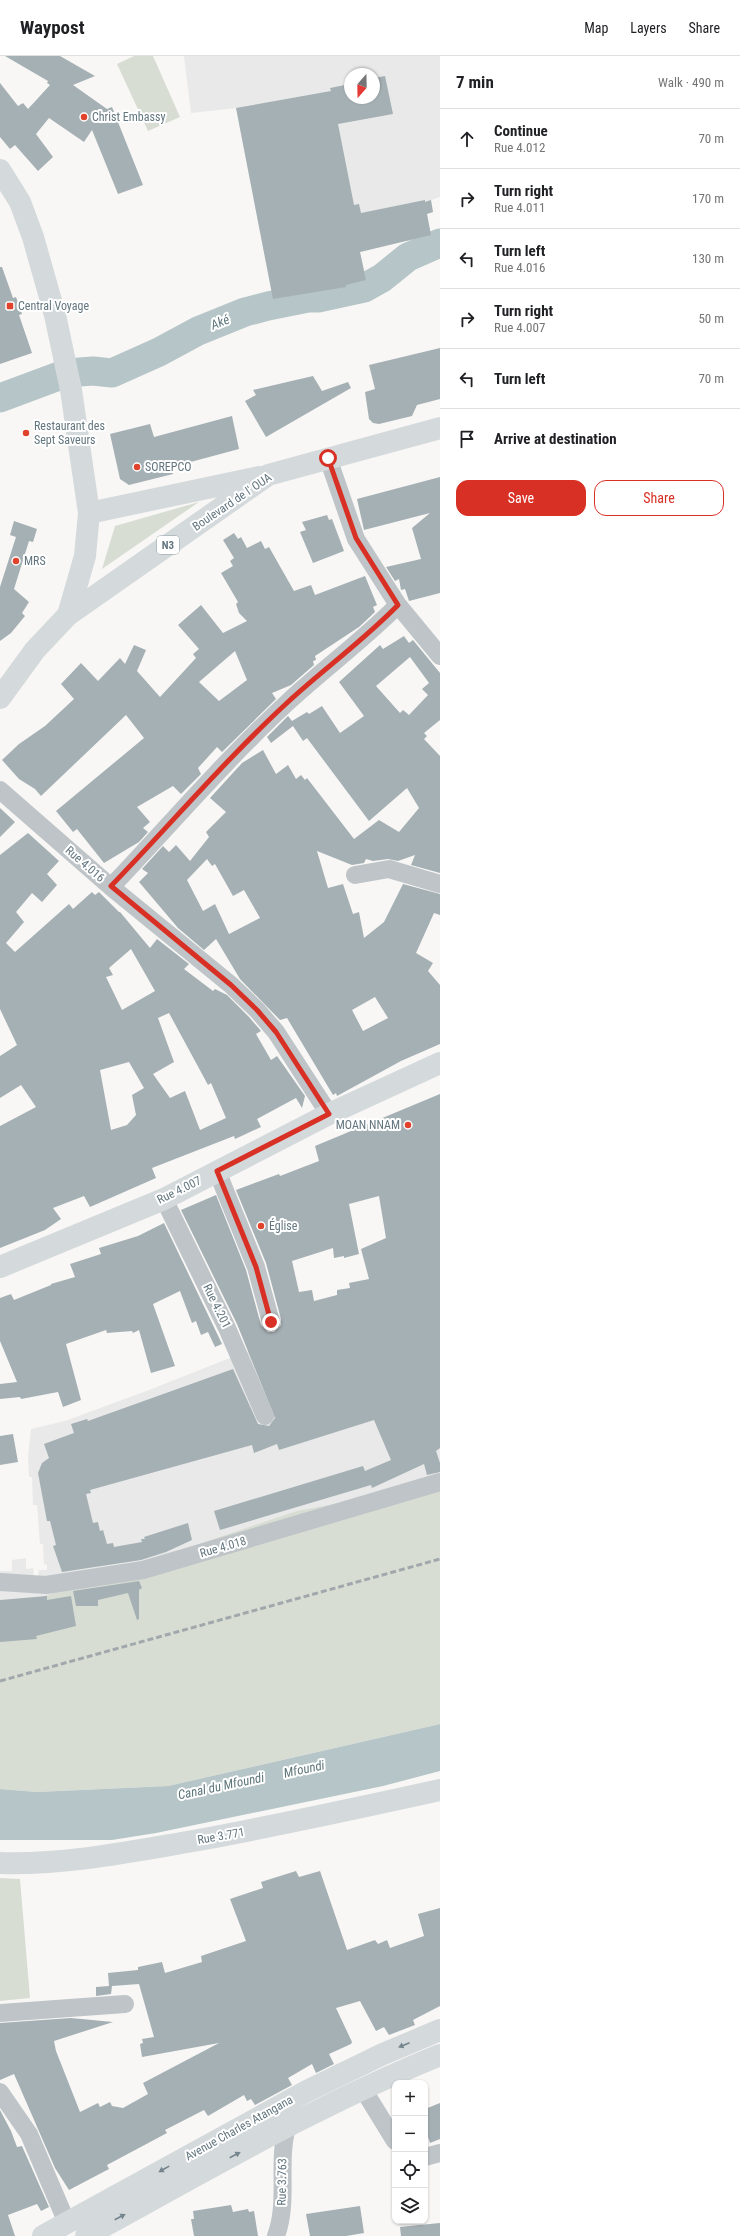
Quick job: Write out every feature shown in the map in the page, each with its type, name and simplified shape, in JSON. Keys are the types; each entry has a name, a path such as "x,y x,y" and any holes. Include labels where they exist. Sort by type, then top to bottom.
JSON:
{"main road":[{"path":"0,170 20,202 33,237 55,315 71,390 89,513 85,556 68,615"},
{"name":"Boulevard de l' OUA","path":"68,615 268,475 440,428"},
{"path":"89,513 268,475"},
{"name":"N3","path":"0,698 35,650 68,615"},
{"name":"Rue 4.007","path":"0,1267 164,1198 329,1114 440,1063"},
{"name":"Rue 3.771","path":"0,1863 20,1864 114,1855 295,1822 440,1790"},
{"name":"Avenue Charles Atangana","path":"44,2236 307,2091 383,2054 440,2030"},
{"name":"Avenue Charles Atangana","path":"86,2236 287,2127 390,2075 440,2055"}],"street":[{"path":"328,458 356,538 398,605 440,656"},
{"path":"111,886 218,770 289,700 370,633 398,605"},
{"name":"Rue 4.016","path":"0,790 111,886 231,985 257,1010 276,1032 329,1114"},
{"path":"355,875 389,869 440,884"},
{"path":"217,1171 256,1267 271,1322"},
{"name":"Rue 4.201","path":"164,1198 228,1328 264,1416"},
{"name":"Rue 4.018","path":"0,1582 46,1585 143,1570 440,1482"},
{"path":"0,2013 125,2004"},
{"path":"362,2089 392,2136"},
{"path":"0,2092 29,2134 67,2222"},
{"name":"Rue 3.763","path":"276,2236 283,2202 282,2158 287,2127"},
{"path":"428,2156 440,2153"}],"shaded area":[{"path":"134,56 153,56 180,117 148,131 117,64"},
{"path":"184,56 440,56 440,197 431,200 433,212 427,214 431,235 360,252 366,279 346,285 346,287 273,299 236,108 191,113"},
{"path":"199,502 102,569 115,526"},
{"path":"355,1326 440,1431 440,1498 0,1636 0,1571 12,1571 12,1560 26,1558 26,1569 33,1568 34,1576 38,1576 39,1570 47,1570 47,1565 44,1564 43,1544 40,1544 37,1505 33,1505 32,1477 29,1477 28,1457 31,1429 65,1421 245,1352"},
{"path":"440,1484 440,1724 168,1786 37,1792 0,1789 0,1611 297,1511"},
{"path":"0,1878 20,1879 30,1998 0,2001"}],"water":[{"path":"440,1724 440,1771 383,1786 156,1833 112,1840 0,1840 0,1789 37,1792 168,1786"}],"building":[{"path":"5,56 60,56 95,76 73,85 107,109 112,107 143,185 118,194 92,130 84,142 49,118 36,134 53,157 38,171 15,145 10,149 0,137 0,83 18,106 23,103 28,109 50,85 47,83 48,81"},
{"path":"385,76 393,114 338,124 354,205 359,204 361,213 431,200 433,212 427,214 431,235 360,252 366,280 346,285 346,287 273,299 236,108 331,91 330,88 344,85 344,104 380,104 380,77"},
{"name":"Central Voyage","path":"0,267 2,267 13,298 16,297 22,314 19,315 32,353 0,364"},
{"path":"440,348 440,399 417,405 412,416 379,424 373,423 369,419 365,392 375,389 369,365"},
{"path":"313,376 322,391 348,382 351,388 266,437 245,401 256,395 253,390"},
{"path":"232,416 239,449 172,467 173,474 129,485 120,479 110,434 150,424 154,437"},
{"path":"440,477 440,593 409,601 405,589 401,590 399,579 395,581 386,567 421,559 412,528 430,513 364,530 357,499"},
{"path":"327,515 329,520 332,519 344,551 313,563 300,532 306,530 302,522"},
{"path":"14,521 37,529 33,542 29,541 14,589 29,602 22,613 25,616 11,633 0,641 0,587 16,537 10,535"},
{"path":"234,533 238,539 241,537 247,548 261,541 265,549 269,547 294,591 311,585 315,595 365,576 377,605 373,607 375,612 359,627 315,656 316,660 313,661 314,665 291,685 272,693 276,699 222,752 217,747 198,768 201,774 181,794 173,786 137,807 150,822 143,828 148,832 139,842 104,863 77,829 73,832 56,811 144,738 126,715 41,796 35,789 19,779 2,760 19,744 45,726 74,699 61,684 81,663 98,681 120,658 125,664 134,645 146,650 137,671 160,697 196,658 193,654 199,649 178,625 201,605 223,633 247,621 239,613 236,604 238,602 221,573 233,566 230,561 234,558 223,540","holes":["235,651 247,680 219,701 199,682"]},
{"path":"404,636 409,643 413,640 440,673 440,720 424,733 427,736 424,739 440,756 440,873 411,865 415,855 398,861 388,859 373,861 366,859 364,863 352,865 317,851 328,888 343,884 353,914 359,912 364,938 384,922 403,884 440,894 440,915 434,913 416,953 433,963 428,971 440,985 440,1044 401,1061 337,1096 336,1093 333,1095 287,1018 280,1020 240,979 216,939 204,950 178,928 139,882 148,873 142,869 163,846 169,852 176,845 190,861 209,837 206,832 226,812 210,798 242,763 263,750 276,774 288,765 296,779 301,775 305,780 307,778 354,839 379,820 399,832 419,808 407,788 369,821 307,738 303,741 293,726 271,743 267,737 288,716 292,721 307,712 309,714 322,706 340,733 364,716 339,682 380,645 383,649","holes":["410,657 429,683 422,689 428,695 409,715 403,710 400,713 376,686","207,859 212,866 215,864 233,896 244,890 260,918 229,934 215,904 203,911 187,880","375,997 388,1018 363,1031 352,1010"]},
{"path":"0,808 15,822 0,837"},
{"path":"28,833 59,861 47,874 57,885 42,902 32,893 16,912 24,922 6,943 15,952 69,904 73,909 92,892 95,895 99,892 120,912 150,948 157,939 189,964 184,969 213,991 215,989 227,995 249,1017 261,1031 256,1034 271,1060 277,1056 305,1096 302,1108 296,1098 257,1119 261,1127 235,1139 234,1136 152,1168 156,1178 90,1207 84,1196 53,1208 61,1219 45,1230 0,1248 0,1126 36,1107 21,1085 0,1098 0,1056 17,1045 0,1009 0,855","holes":["131,949 155,991 122,1010 106,977 113,975 109,968","169,1013 208,1085 211,1083 226,1118 200,1130 185,1091 170,1098 153,1074 174,1062 158,1018","129,1062 144,1088 132,1095 136,1115 127,1125 111,1130 100,1070"]},
{"path":"440,1094 440,1448 436,1451 440,1463 440,1472 427,1475 424,1464 372,1488 371,1485 220,1530 214,1511 363,1466 365,1471 391,1460 374,1420 279,1450 277,1444 254,1453 252,1445 90,1490 91,1493 86,1494 93,1523 98,1522 100,1531 103,1530 107,1544 113,1543 114,1547 142,1542 141,1539 145,1539 144,1537 188,1523 192,1540 166,1552 141,1560 62,1572 53,1546 56,1545 50,1521 47,1521 38,1473 42,1463 49,1458 44,1444 74,1433 71,1424 87,1419 88,1421 233,1369 258,1424 269,1426 275,1418 237,1324 181,1210 216,1195 246,1270 261,1325 268,1332 274,1332 281,1325 281,1319 266,1263 236,1190 279,1174 280,1176 319,1161 315,1146","holes":["379,1196 386,1238 361,1249 369,1279 349,1283 350,1288 337,1290 337,1295 314,1301 312,1290 299,1292 292,1261 333,1248 334,1258 344,1256 344,1258 359,1254 349,1204"]},
{"path":"164,1223 223,1346 222,1344 215,1347 208,1332 201,1335 196,1321 192,1323 180,1291 153,1304 175,1366 151,1373 139,1330 133,1333 132,1331 107,1333 106,1330 66,1344 81,1400 63,1407 58,1392 21,1399 20,1397 0,1399 0,1384 17,1382 0,1341 0,1298 11,1294 14,1300 51,1284 75,1277 70,1264 101,1254 99,1248 138,1236"},
{"path":"13,1434 18,1462 0,1465 0,1436"},
{"path":"139,1581 142,1588 139,1590 139,1619 137,1620 128,1593 98,1600 98,1606 76,1606 73,1591"},
{"path":"47,1596 47,1600 71,1596 76,1626 36,1636 37,1639 0,1642 0,1600"},
{"path":"296,1871 299,1877 320,1871 347,1950 375,1940 378,1944 387,1940 390,1948 424,1936 418,1914 440,1908 440,2006 413,2020 415,2025 389,2035 384,2027 376,2031 360,2001 336,2008 352,2042 351,2044 329,2054 334,2064 316,2073 312,2064 288,2078 292,2085 255,2105 251,2099 247,2101 244,2095 208,2116 204,2110 165,2130 167,2133 107,2165 109,2169 69,2190 55,2168 14,2074 0,2080 0,2023 71,2018 113,2022 54,2041 56,2051 80,2112 98,2103 100,2107 110,2102 112,2106 123,2108 148,2094 143,2083 219,2043 142,2057 140,2044 143,2043 142,2039 154,2037 139,1984 112,1986 111,1994 96,1996 96,1987 109,1986 108,1973 138,1970 138,1967 162,1962 165,1973 202,1962 201,1956 246,1941 230,1899 263,1888 261,1882"},
{"path":"440,2103 440,2139 430,2143 428,2137 428,2108"},
{"path":"0,2110 11,2131 17,2147 22,2146 49,2207 41,2211 37,2204 8,2215 15,2236 0,2236"},
{"path":"231,2205 233,2212 248,2209 249,2212 254,2211 258,2236 194,2236 191,2219 194,2219 193,2211"},
{"path":"360,2206 364,2233 346,2236 310,2236 306,2214"},
{"path":"440,2223 440,2236 401,2236 400,2227"}],"waterway":[{"name":"Aké","path":"0,398 67,373 93,371 112,373 159,352 198,331 245,312 268,306 308,298 318,298 364,288 382,278 408,257 440,243"}],"railway":[{"path":"0,1681 440,1559"}],"place":[{"name":"Christ Embassy","path":"84,117"},
{"name":"Central Voyage","path":"10,306"},
{"name":"Restaurant des Sept Saveurs","path":"26,433"},
{"name":"SOREPCO","path":"137,467"},
{"name":"MRS","path":"16,561"},
{"name":"MOAN NNAM","path":"408,1125"},
{"name":"Église","path":"261,1226"}],"route":[{"path":"271,1322 256,1267 243,1230 217,1171 329,1114 291,1053 276,1032 257,1010 231,985 196,958 111,886 150,846 218,770 289,700 370,633 398,605 356,538 328,458"}],"water label":[{"name":"Mfoundi","path":"304,1769"},
{"name":"Canal du Mfoundi","path":"221,1786"}]}
